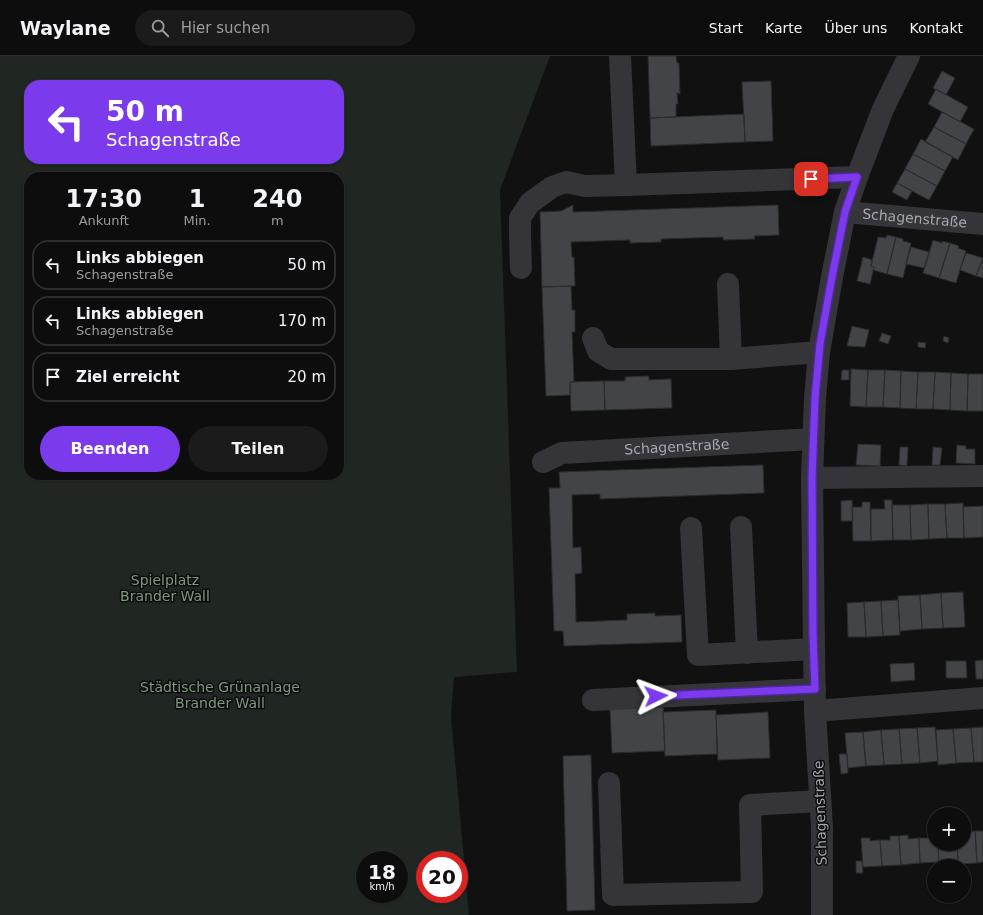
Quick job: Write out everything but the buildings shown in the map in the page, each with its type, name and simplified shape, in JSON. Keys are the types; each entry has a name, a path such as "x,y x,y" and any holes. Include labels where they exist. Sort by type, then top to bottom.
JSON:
{"street":[{"path":"620,56 626,185"},
{"name":"Schagenstraße","path":"822,915 822,828 815,711 812,478 815,398 819,352 845,212 883,109 909,56"},
{"path":"521,268 520,218 530,204 552,187 566,182 585,186 857,177"},
{"name":"Schagenstraße","path":"845,212 983,224"},
{"path":"728,284 731,359"},
{"path":"593,338 598,351 611,359 731,359 819,352"},
{"name":"Schagenstraße","path":"543,462 562,453 813,439"},
{"path":"812,478 983,476"},
{"path":"741,527 747,653"},
{"path":"692,528 698,655 814,649"},
{"path":"593,700 815,689"},
{"path":"815,711 983,698"},
{"path":"609,783 613,896 752,892 750,805 820,801"}],"green space":[{"name":"Städtische Grünanlage Brander Wall","path":"0,56 550,56 500,190 517,672 454,677 451,716 463,851 416,851 416,903 468,903 469,915 0,915"}],"route":[{"path":"656,696 815,689 813,634 812,478 815,398 820,344 832,277 845,212 857,177 811,179"}],"park label":[{"name":"Spielplatz Brander Wall","path":"165,588"}]}
